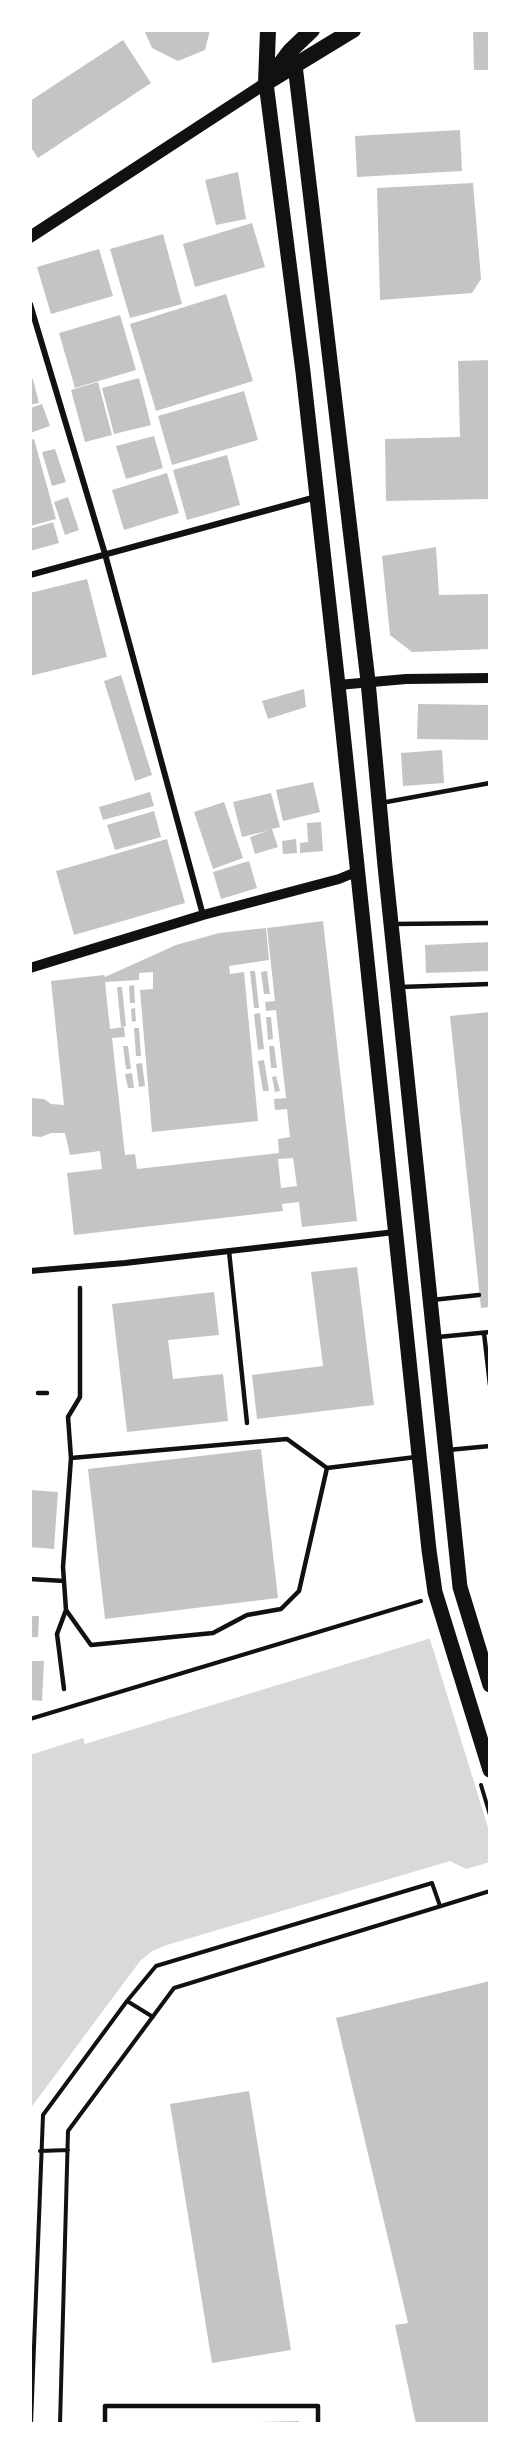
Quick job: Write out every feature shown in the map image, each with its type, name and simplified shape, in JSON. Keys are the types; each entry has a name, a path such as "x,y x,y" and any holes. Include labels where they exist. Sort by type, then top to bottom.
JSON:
{"highway":[{"path":"266,82 292,58 312,30"},
{"path":"292,58 353,30"},
{"path":"269,31 292,58"},
{"path":"266,82 269,31"}],"main road":[{"path":"292,58 368,681 391,924 448,1450 460,1587 490,1685"},
{"path":"30,237 266,82 303,372 315,497 338,685 432,1596 490,1770"}],"street":[{"path":"30,304 105,554 203,915"},
{"path":"30,575 315,497"},
{"path":"338,685 368,681 490,678"},
{"path":"30,968 203,915 339,879 356,872"},
{"path":"30,1271 395,1232"}],"lane":[{"path":"379,804 490,783"},
{"path":"391,924 490,923"},
{"path":"398,987 490,984"},
{"path":"229,1251 247,1422"},
{"path":"64,1689 57,1634 66,1610 63,1567 71,1458 69,1417 80,1397 80,1288"},
{"path":"432,1300 479,1295"},
{"path":"435,1337 487,1333 490,1384"},
{"path":"38,1392 47,1393"},
{"path":"71,1458 287,1439 327,1468 418,1457"},
{"path":"448,1450 490,1446"},
{"path":"66,1610 91,1645 213,1633 247,1615 281,1609 299,1592 327,1468"},
{"path":"30,1579 64,1581"},
{"path":"105,2424 105,2406 318,2406 318,2424"}],"path":[{"path":"30,1719 432,1596"},
{"path":"31,2424 43,2115 127,2001 156,1966 432,1883 440,1906"},
{"path":"60,2424 68,2131 174,1988 490,1891"},
{"path":"127,2001 153,2017"},
{"path":"40,2151 68,2150"}],"shaded area":[{"path":"490,1620 490,1862 466,1869 450,1861 152,1951 140,1961 30,2109 30,1755 83,1738 85,1744"}],"pier":[{"path":"488,1617 490,1625 490,1834 429,1636"}],"building":[{"path":"144,30 210,30 205,50 178,61 152,48"},
{"path":"473,30 490,30 490,70 474,70"},
{"path":"123,40 151,83 38,158 30,146 30,101"},
{"path":"460,130 462,171 357,177 355,136"},
{"path":"238,172 246,219 216,225 205,180"},
{"path":"473,183 481,279 472,293 380,300 377,188"},
{"path":"252,223 265,267 195,287 183,244"},
{"path":"163,234 182,304 130,318 110,249"},
{"path":"99,249 113,296 51,314 37,267"},
{"path":"226,294 253,381 156,411 130,324"},
{"path":"120,315 136,370 75,388 59,333"},
{"path":"490,360 490,499 386,501 385,439 460,437 458,361"},
{"path":"139,378 151,425 114,434 102,388"},
{"path":"30,379 33,379 39,403 30,405"},
{"path":"98,382 112,435 85,442 71,390"},
{"path":"244,391 258,440 172,465 158,416"},
{"path":"42,404 50,426 30,433 30,408"},
{"path":"154,436 163,468 126,479 116,446"},
{"path":"34,439 56,519 30,526 30,440"},
{"path":"55,449 66,482 52,486 42,452"},
{"path":"227,455 240,505 187,520 173,470"},
{"path":"167,473 179,513 124,530 112,490"},
{"path":"68,497 79,530 65,535 54,502"},
{"path":"53,522 59,543 30,551 30,529"},
{"path":"436,547 439,595 490,594 490,649 412,652 390,635 382,556"},
{"path":"87,579 107,657 30,676 30,593"},
{"path":"121,675 152,775 135,781 104,681"},
{"path":"304,689 306,707 268,719 262,701"},
{"path":"418,704 490,705 490,740 417,739"},
{"path":"442,750 444,783 403,786 401,753"},
{"path":"313,782 320,812 283,821 276,790"},
{"path":"150,792 154,806 103,820 99,807"},
{"path":"271,793 280,827 272,829 278,847 255,854 250,837 267,831 242,837 233,802"},
{"path":"224,802 243,858 213,869 194,812"},
{"path":"154,811 161,837 115,850 107,825"},
{"path":"321,822 323,851 300,853 300,843 308,842 307,823"},
{"path":"167,839 185,903 74,935 56,871"},
{"path":"296,839 297,853 283,854 282,841"},
{"path":"249,861 257,888 221,899 213,872"},
{"path":"323,921 357,1221 302,1227 299,1202 282,1204 283,1211 74,1235 67,1173 102,1169 100,1151 70,1155 65,1133 51,1133 41,1137 30,1136 30,1098 44,1099 51,1104 64,1105 51,981 104,975 105,977 176,945 219,933 266,928 269,960 229,966 230,974 244,972 258,1121 152,1132 140,990 153,989 153,972 139,973 139,980 105,982 110,1029 124,1027 125,1037 112,1038 125,1155 135,1154 137,1169 279,1153 278,1139 290,1137 287,1109 275,1110 274,1099 286,1098 276,1010 266,1011 265,1002 275,1001 267,928","holes":["293,1158 297,1186 281,1188 278,1159"]},
{"path":"490,942 490,971 426,973 425,945"},
{"path":"250,971 255,971 259,1008 254,1008"},
{"path":"267,971 270,994 264,994 261,972"},
{"path":"134,985 135,1003 130,1003 129,986"},
{"path":"117,987 122,987 126,1026 121,1027"},
{"path":"135,1008 136,1021 132,1022 131,1009"},
{"path":"490,1012 490,1307 481,1308 450,1016"},
{"path":"260,1013 264,1049 258,1050 254,1014"},
{"path":"266,1017 271,1017 273,1039 268,1040"},
{"path":"134,1028 139,1028 141,1056 136,1056"},
{"path":"123,1046 128,1046 131,1069 126,1069"},
{"path":"269,1046 274,1046 277,1068 271,1068"},
{"path":"264,1060 269,1091 263,1091 258,1061"},
{"path":"142,1063 145,1086 139,1087 136,1064"},
{"path":"132,1073 134,1088 128,1088 125,1074"},
{"path":"276,1076 280,1091 275,1092 272,1077"},
{"path":"357,1267 374,1405 257,1419 252,1375 323,1366 311,1272"},
{"path":"214,1292 219,1335 168,1340 173,1379 223,1374 228,1421 127,1432 112,1304"},
{"path":"261,1449 278,1598 105,1619 88,1469"},
{"path":"30,1490 58,1492 54,1549 30,1547"},
{"path":"30,1616 39,1616 38,1637 30,1637"},
{"path":"30,1661 44,1661 42,1701 30,1700"},
{"path":"490,1981 490,2424 416,2424 395,2325 408,2323 336,2018"},
{"path":"249,2091 291,2350 212,2363 170,2104"},
{"path":"299,2421 299,2424 257,2424 257,2422"}]}
